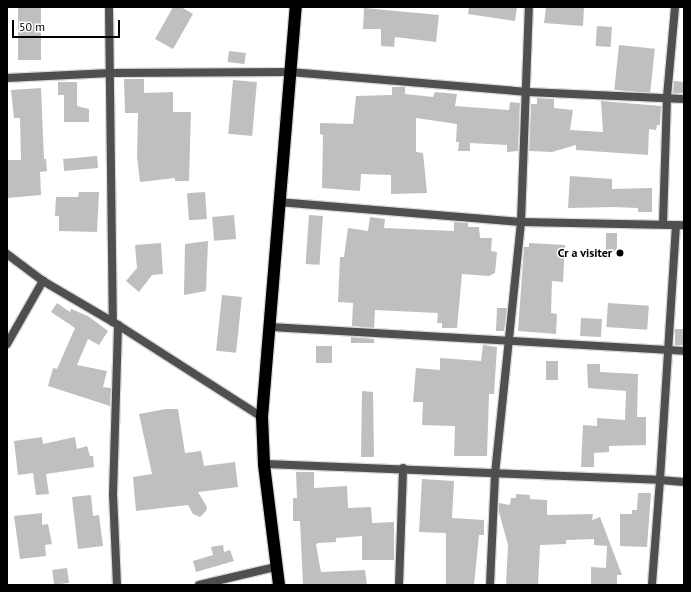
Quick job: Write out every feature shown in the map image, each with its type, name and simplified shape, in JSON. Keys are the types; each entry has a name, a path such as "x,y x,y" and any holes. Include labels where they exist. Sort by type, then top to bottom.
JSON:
{"highway":[{"path":"279,585 264,464 262,417 270,328 278,202 296,7"}],"street":[{"path":"109,7 115,324 113,495 117,585"},
{"path":"490,585 495,474 507,341 521,222 528,92 529,7"},
{"path":"663,224 667,97 675,7"},
{"path":"7,78 110,73 290,72 528,92 667,97 684,99"},
{"path":"278,202 521,222 680,225 667,349 660,480 652,585"},
{"path":"7,254 43,281 115,324 262,417"},
{"path":"7,344 43,281"},
{"path":"270,328 684,351"},
{"path":"264,464 403,468 495,474 684,482"},
{"path":"399,585 403,468"},
{"path":"200,585 276,567"}],"building":[{"path":"18,7 41,7 41,60 18,60"},
{"path":"173,7 181,7 193,14 173,49 155,39"},
{"path":"469,7 517,7 515,21 468,14"},
{"path":"546,7 584,7 583,26 544,23"},
{"path":"364,8 439,15 436,42 395,37 394,47 381,46 381,29 363,29"},
{"path":"597,26 612,27 611,47 596,46"},
{"path":"619,45 655,49 650,94 614,90"},
{"path":"229,51 246,53 245,64 228,62"},
{"path":"124,79 144,79 144,93 173,92 173,112 191,112 189,181 175,181 175,178 140,182 137,157 138,113 125,113"},
{"path":"233,80 257,82 252,136 228,134"},
{"path":"674,81 684,82 684,93 673,93"},
{"path":"58,82 77,82 77,106 89,109 89,122 64,122 64,95 58,95"},
{"path":"392,87 405,87 405,94 433,97 435,92 457,94 455,106 509,110 510,102 520,103 518,151 507,152 507,145 470,143 470,151 458,151 459,142 456,142 457,124 416,118 416,152 423,153 427,193 391,194 391,175 361,174 360,191 322,188 323,135 320,134 320,123 353,124 356,96 392,95"},
{"path":"41,88 44,159 46,159 47,171 40,172 41,195 7,198 7,160 21,160 20,118 14,118 11,90"},
{"path":"537,98 554,99 554,108 573,110 570,130 603,132 601,101 661,106 660,125 657,125 656,130 649,129 648,155 576,150 576,145 552,152 529,151 531,104 537,104"},
{"path":"97,156 98,168 64,171 63,159"},
{"path":"570,176 612,179 612,189 652,188 652,212 638,212 638,208 568,208"},
{"path":"79,192 99,192 97,232 59,231 59,216 55,216 56,197 78,197"},
{"path":"205,192 207,219 189,220 187,193"},
{"path":"234,215 236,239 214,241 212,217"},
{"path":"309,215 323,216 320,265 306,264"},
{"path":"370,217 385,219 384,228 454,231 454,222 468,223 468,227 479,227 480,238 492,238 491,251 497,252 495,273 489,276 462,274 457,328 442,328 442,323 437,323 438,313 375,310 374,328 352,326 353,303 338,302 340,257 344,257 348,228 368,231"},
{"path":"606,233 617,233 617,251 606,251"},
{"path":"208,241 206,291 184,295 185,244"},
{"path":"161,243 163,274 152,275 139,292 126,281 137,268 135,245"},
{"path":"529,243 565,245 563,282 552,281 551,313 557,314 556,334 518,331 524,247 529,247"},
{"path":"222,295 242,297 236,353 216,351"},
{"path":"57,303 70,312 71,309 88,316 108,331 99,345 88,339 77,365 107,371 103,387 111,388 110,406 48,386 53,368 57,369 75,328 51,312"},
{"path":"608,303 649,306 647,330 606,327"},
{"path":"497,308 507,308 504,331 496,331"},
{"path":"581,318 602,319 601,337 580,336"},
{"path":"675,329 684,329 684,345 675,345"},
{"path":"351,337 374,339 374,343 351,343"},
{"path":"483,345 497,347 494,394 489,394 487,456 454,456 455,426 422,425 423,402 413,402 416,368 440,370 440,358 481,361"},
{"path":"316,346 332,346 332,363 316,363"},
{"path":"546,361 558,361 558,380 546,380"},
{"path":"587,364 600,364 600,372 638,374 637,417 646,417 646,445 609,446 609,452 594,453 594,467 581,467 583,425 597,426 597,418 625,420 626,391 588,388"},
{"path":"362,391 373,392 374,457 361,457"},
{"path":"166,409 178,409 185,453 201,451 204,466 235,462 238,487 198,492 207,507 206,511 200,517 193,514 188,505 136,511 133,477 152,474 139,414"},
{"path":"42,437 43,444 75,437 77,449 87,446 90,456 93,456 94,467 46,474 49,494 36,495 33,473 18,475 14,441"},
{"path":"296,472 314,472 314,488 347,486 348,508 371,507 372,523 394,522 394,560 362,560 362,536 336,538 336,542 318,543 316,545 321,572 365,570 367,585 303,585 300,521 293,521 293,498 297,498"},
{"path":"422,479 454,481 452,518 484,520 484,535 479,535 474,585 446,585 446,533 419,532"},
{"path":"638,493 651,493 647,547 620,546 620,514 632,514 632,510 637,510"},
{"path":"516,494 530,495 530,499 547,500 547,515 593,514 592,520 600,517 622,575 617,575 617,585 591,585 591,567 606,568 607,546 594,545 594,539 566,540 566,544 540,545 538,585 506,585 508,545 499,512 499,503 510,505 511,498 516,498"},
{"path":"91,495 93,516 99,515 103,546 78,549 72,497"},
{"path":"42,513 42,525 48,524 52,544 45,545 46,556 20,559 14,516"},
{"path":"223,545 224,552 230,550 234,561 196,572 193,561 213,555 211,547"},
{"path":"67,568 69,583 54,585 52,570"}],"place":[{"name":"Cr a visiter","path":"620,253"}]}
